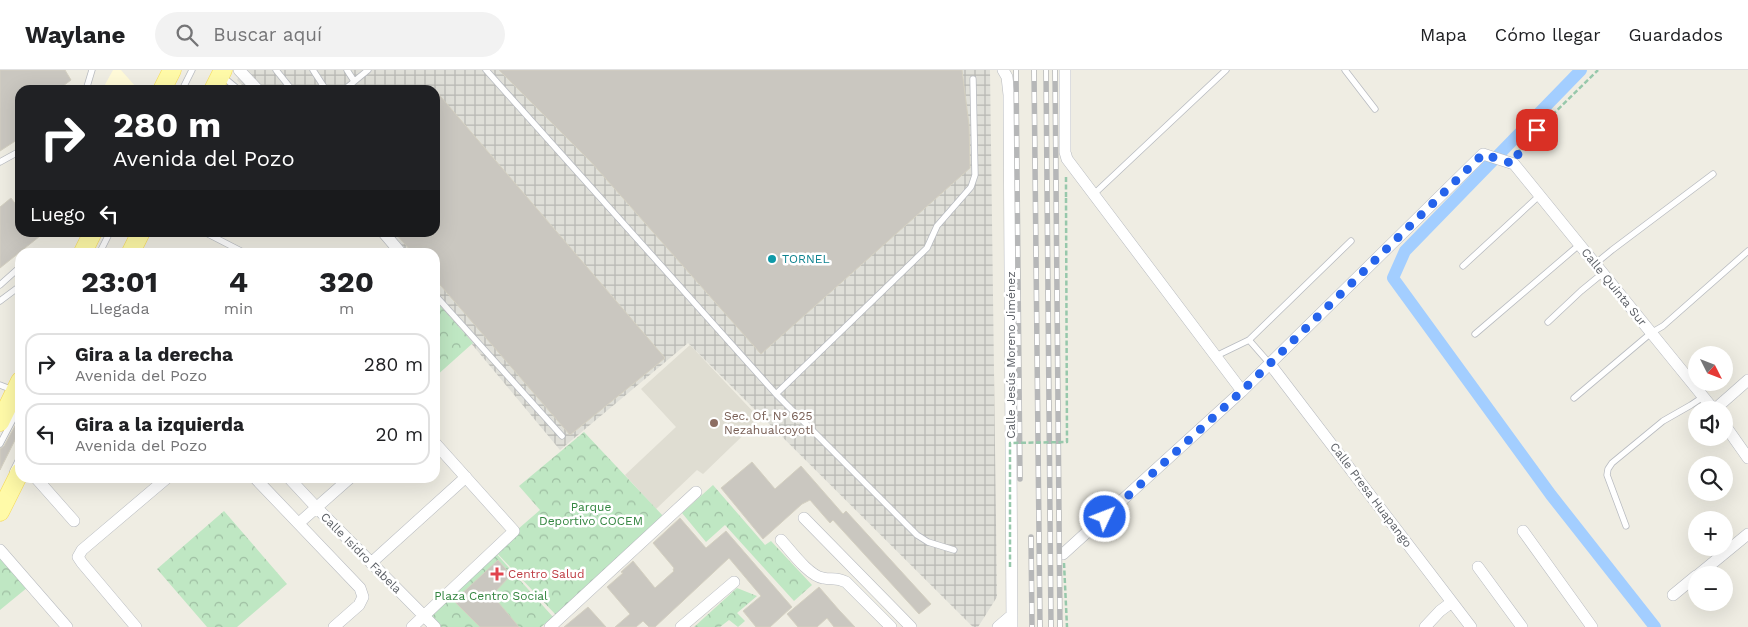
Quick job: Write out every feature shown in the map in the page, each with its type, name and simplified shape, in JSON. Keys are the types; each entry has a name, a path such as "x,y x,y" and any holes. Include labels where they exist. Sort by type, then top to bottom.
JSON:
{"main road":[{"path":"164,85 172,70"},
{"path":"0,422 14,391"},
{"path":"0,512 15,482"}],"street":[{"path":"239,70 253,85"},
{"path":"1065,70 1065,152 1067,159 1242,391"},
{"name":"Calle Jesús Moreno Jiménez","path":"998,627 1012,621 1010,95 1005,74"},
{"path":"1063,554 1242,391 1483,154 1511,163"},
{"name":"Calle Quinta Sur","path":"1511,163 1707,401"},
{"path":"387,237 397,248"},
{"name":"Calle Presa Huapango","path":"1270,364 1471,627"},
{"path":"1724,401 1748,380"},
{"path":"1733,437 1748,458"},
{"path":"412,627 514,530 440,449"},
{"path":"371,563 466,477"},
{"path":"40,483 74,521"},
{"path":"136,627 78,557 82,550 161,483"},
{"path":"260,483 360,588 363,597 359,605 334,627"},
{"name":"Calle Isidro Fabela","path":"294,483 435,627"},
{"path":"299,523 344,483"},
{"path":"550,627 696,492"},
{"path":"804,518 911,627"},
{"path":"1522,531 1592,627"},
{"path":"1709,566 1748,534"},
{"path":"781,540 813,574 823,578 839,578 846,582 891,627"},
{"path":"0,550 67,627"},
{"path":"1478,567 1522,627"},
{"path":"681,627 734,582"},
{"path":"1674,595 1688,583"},
{"path":"1425,627 1440,610 1452,602"}],"lane":[{"path":"88,85 92,70"},
{"path":"184,85 192,70"},
{"path":"276,70 288,85"},
{"path":"313,70 323,85"},
{"path":"346,70 354,81"},
{"path":"350,85 368,70"},
{"path":"486,70 776,394 917,535 928,542 954,550"},
{"path":"1094,194 1226,70"},
{"path":"1345,70 1375,109"},
{"path":"216,78 229,85"},
{"path":"776,394 927,248 937,226 970,187 975,175 973,79"},
{"path":"0,162 15,154"},
{"path":"1548,322 1581,291 1612,250 1713,174"},
{"path":"1463,266 1540,196"},
{"path":"214,237 235,248"},
{"path":"1216,356 1249,340 1351,241"},
{"path":"1475,334 1579,245"},
{"path":"1574,398 1651,333 1663,326 1748,251"},
{"path":"0,285 15,272"},
{"path":"0,301 15,290"},
{"path":"440,301 562,436"},
{"path":"1249,340 1270,364"},
{"path":"0,444 14,391"},
{"path":"1626,526 1607,475 1608,469 1612,463 1663,421 1703,396"},
{"path":"0,497 15,467"}],"path":[{"path":"1511,163 1521,147 1598,70"},
{"path":"1010,566 1010,443 1067,442 1066,197"},
{"path":"1063,554 1067,627"}],"shaded area":[{"path":"113,70 121,70 134,85 105,85"},
{"path":"242,70 990,70 997,597 978,627 973,627 688,343 560,450 440,306 440,248 392,248 383,237 440,237 440,85 242,85 237,80"},
{"name":"Sec. Of. N° 625 Nezahualcoyotl","path":"690,345 760,419 703,474 697,470 656,509 625,475 676,427 641,389"}],"green space":[{"path":"440,306 473,343 440,373"},
{"name":"Parque Deportivo COCEM","path":"584,432 664,517 556,615 494,550 540,510 519,486"},
{"path":"713,485 765,545 771,541 812,585 794,601 725,525 706,542 682,513"},
{"path":"224,511 287,584 237,627 207,627 157,569"},
{"name":"Plaza Centro Social","path":"494,551 553,617 541,627 432,627 420,614"},
{"path":"0,555 28,587 0,610"},
{"path":"737,588 757,596 737,613 745,621 738,627 729,620 720,627 694,627"}],"building":[{"path":"0,70 65,70 71,80 64,85 15,85 15,141 0,151"},
{"name":"TORNEL","path":"499,70 962,70 969,125 970,168 761,354 591,162"},
{"path":"440,96 665,358 570,435 440,285 440,248 408,248 398,237 440,237"},
{"path":"11,198 15,203 15,237 39,237 25,248 15,248 15,256 0,268 0,207"},
{"path":"15,426 15,440 0,470 0,449 4,446"},
{"path":"752,462 775,489 801,466 843,514 846,511 931,604 919,614 833,520 830,523 810,500 802,504 763,539 721,488"},
{"path":"680,518 706,548 726,531 792,607 770,627 756,627 743,611 761,596 729,558 655,627 649,627 643,621 636,627 615,627 630,614 607,587 633,561 655,588 674,571 674,568 653,543"},
{"path":"498,560 511,575 492,595 519,627 480,627 454,601"},
{"path":"819,587 855,627 834,627 827,618 817,627 798,627 787,614"},
{"path":"588,607 606,627 564,627"}],"waterway":[{"path":"1581,70 1405,251 1393,278 1551,495 1655,627"}],"railway":[{"path":"1016,70 1020,479"},
{"path":"1034,70 1040,627"},
{"path":"1046,70 1051,627"},
{"path":"1055,70 1060,627"},
{"path":"1031,537 1032,627"}],"place":[{"name":"TORNEL","path":"772,259"},
{"name":"Sec. Of. N° 625 Nezahualcoyotl","path":"714,423"},
{"name":"Centro Salud","path":"497,574"}],"route":[{"path":"1105,517 1242,391 1483,154 1514,164 1521,147 1537,130"}]}
